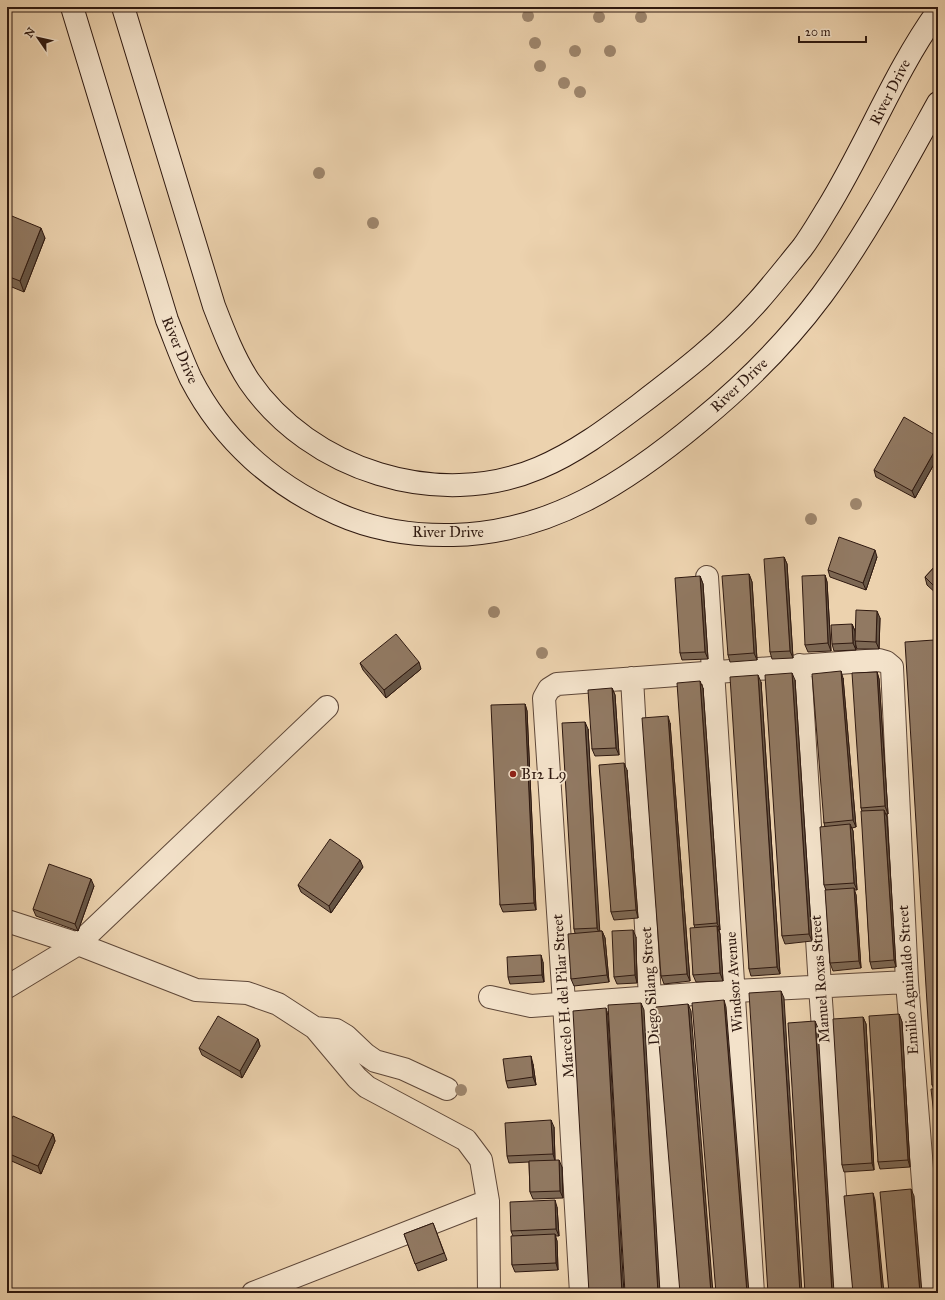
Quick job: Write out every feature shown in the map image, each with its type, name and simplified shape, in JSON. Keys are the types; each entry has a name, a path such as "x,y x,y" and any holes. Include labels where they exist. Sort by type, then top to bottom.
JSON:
{"street":[{"name":"River Drive","path":"72,7 167,320 183,362 204,401 217,421 241,448 274,478 292,490 348,518 369,525 413,534 436,536 486,533 516,528 541,520 572,508 606,490 634,472 675,442 752,374 786,339 820,297 850,256 875,216 938,102"},
{"name":"River Drive","path":"124,7 204,279 226,338 250,381 279,416 322,450 373,473 401,480 435,485 469,484 506,479 536,470 567,455 608,428 716,343 759,301 804,245 845,179 909,55 938,10"},
{"name":"Windsor Avenue","path":"707,577 735,991 753,1293"},
{"name":"Emilio Aguinaldo Street","path":"800,665 879,660 886,662 892,667 907,982 932,1293"},
{"path":"632,678 800,665"},
{"name":"Manuel Roxas Street","path":"800,665 820,987 842,1293"},
{"name":"Marcelo H. del Pilar Street","path":"581,1293 544,698 549,689 557,684 632,678"},
{"name":"Diego Silang Street","path":"632,678 650,998 671,1293"},
{"path":"7,986 78,944 326,707"},
{"path":"7,920 78,944 196,990 247,993 278,1004 315,1028 357,1078 367,1087 466,1140 481,1160 488,1201 489,1293"},
{"path":"490,997 532,1006 735,991 907,982"},
{"path":"315,1028 336,1030 346,1036 365,1054 375,1060 404,1069 447,1089"},
{"path":"253,1293 488,1201"}],"building":[{"path":"7,214 41,228 20,281 7,276"},
{"path":"904,417 938,437 938,445 912,491 874,470"},
{"path":"839,537 875,550 863,583 828,570"},
{"path":"784,557 790,651 770,652 764,559"},
{"path":"938,563 938,590 925,577"},
{"path":"749,574 754,653 728,655 722,576"},
{"path":"825,575 828,643 805,645 802,576"},
{"path":"700,576 705,652 680,653 675,578"},
{"path":"856,610 877,611 876,642 855,641"},
{"path":"852,624 853,643 832,644 831,625"},
{"path":"396,634 419,662 384,690 360,663"},
{"path":"934,640 938,710 938,1085 932,1085 905,642"},
{"path":"841,671 853,820 824,823 812,674"},
{"path":"877,672 885,806 861,808 852,673"},
{"path":"792,673 809,934 782,936 765,675"},
{"path":"758,675 777,967 749,969 730,677"},
{"path":"700,681 717,923 694,925 677,683"},
{"path":"612,688 616,748 592,749 588,690"},
{"path":"525,704 534,903 500,905 491,705"},
{"path":"668,716 687,974 661,976 642,718"},
{"path":"585,722 597,928 574,929 562,723"},
{"path":"624,763 636,910 611,912 599,765"},
{"path":"884,810 894,960 870,962 861,811"},
{"path":"850,824 854,883 824,885 820,827"},
{"path":"330,839 360,860 329,906 298,885"},
{"path":"49,864 91,879 75,924 33,909"},
{"path":"854,888 859,961 830,963 825,890"},
{"path":"717,926 720,973 693,975 690,928"},
{"path":"633,930 635,975 614,977 612,931"},
{"path":"602,931 607,975 571,979 568,934"},
{"path":"541,955 542,975 508,977 507,957"},
{"path":"781,991 800,1293 768,1293 749,993"},
{"path":"724,1000 747,1293 716,1293 692,1003"},
{"path":"641,1003 658,1293 625,1293 608,1005"},
{"path":"688,1004 711,1293 680,1293 656,1007"},
{"path":"606,1008 622,1293 589,1293 573,1011"},
{"path":"899,1014 908,1160 878,1162 869,1016"},
{"path":"218,1016 258,1039 240,1071 199,1048"},
{"path":"863,1017 872,1163 842,1165 833,1019"},
{"path":"815,1021 832,1293 805,1293 788,1023"},
{"path":"531,1056 533,1077 506,1081 503,1059"},
{"path":"931,1089 938,1089 938,1115 934,1115"},
{"path":"13,1116 53,1134 38,1166 7,1153 7,1129"},
{"path":"934,1119 938,1119 938,1197"},
{"path":"551,1120 553,1154 507,1156 505,1123"},
{"path":"559,1160 560,1191 530,1192 529,1161"},
{"path":"911,1189 920,1293 889,1293 880,1192"},
{"path":"873,1193 882,1293 853,1293 844,1196"},
{"path":"555,1200 556,1229 511,1231 510,1202"},
{"path":"433,1223 444,1253 415,1264 404,1234"},
{"path":"555,1234 556,1263 512,1265 511,1236"}],"place":[{"name":"B12 L9","path":"513,774"}]}
